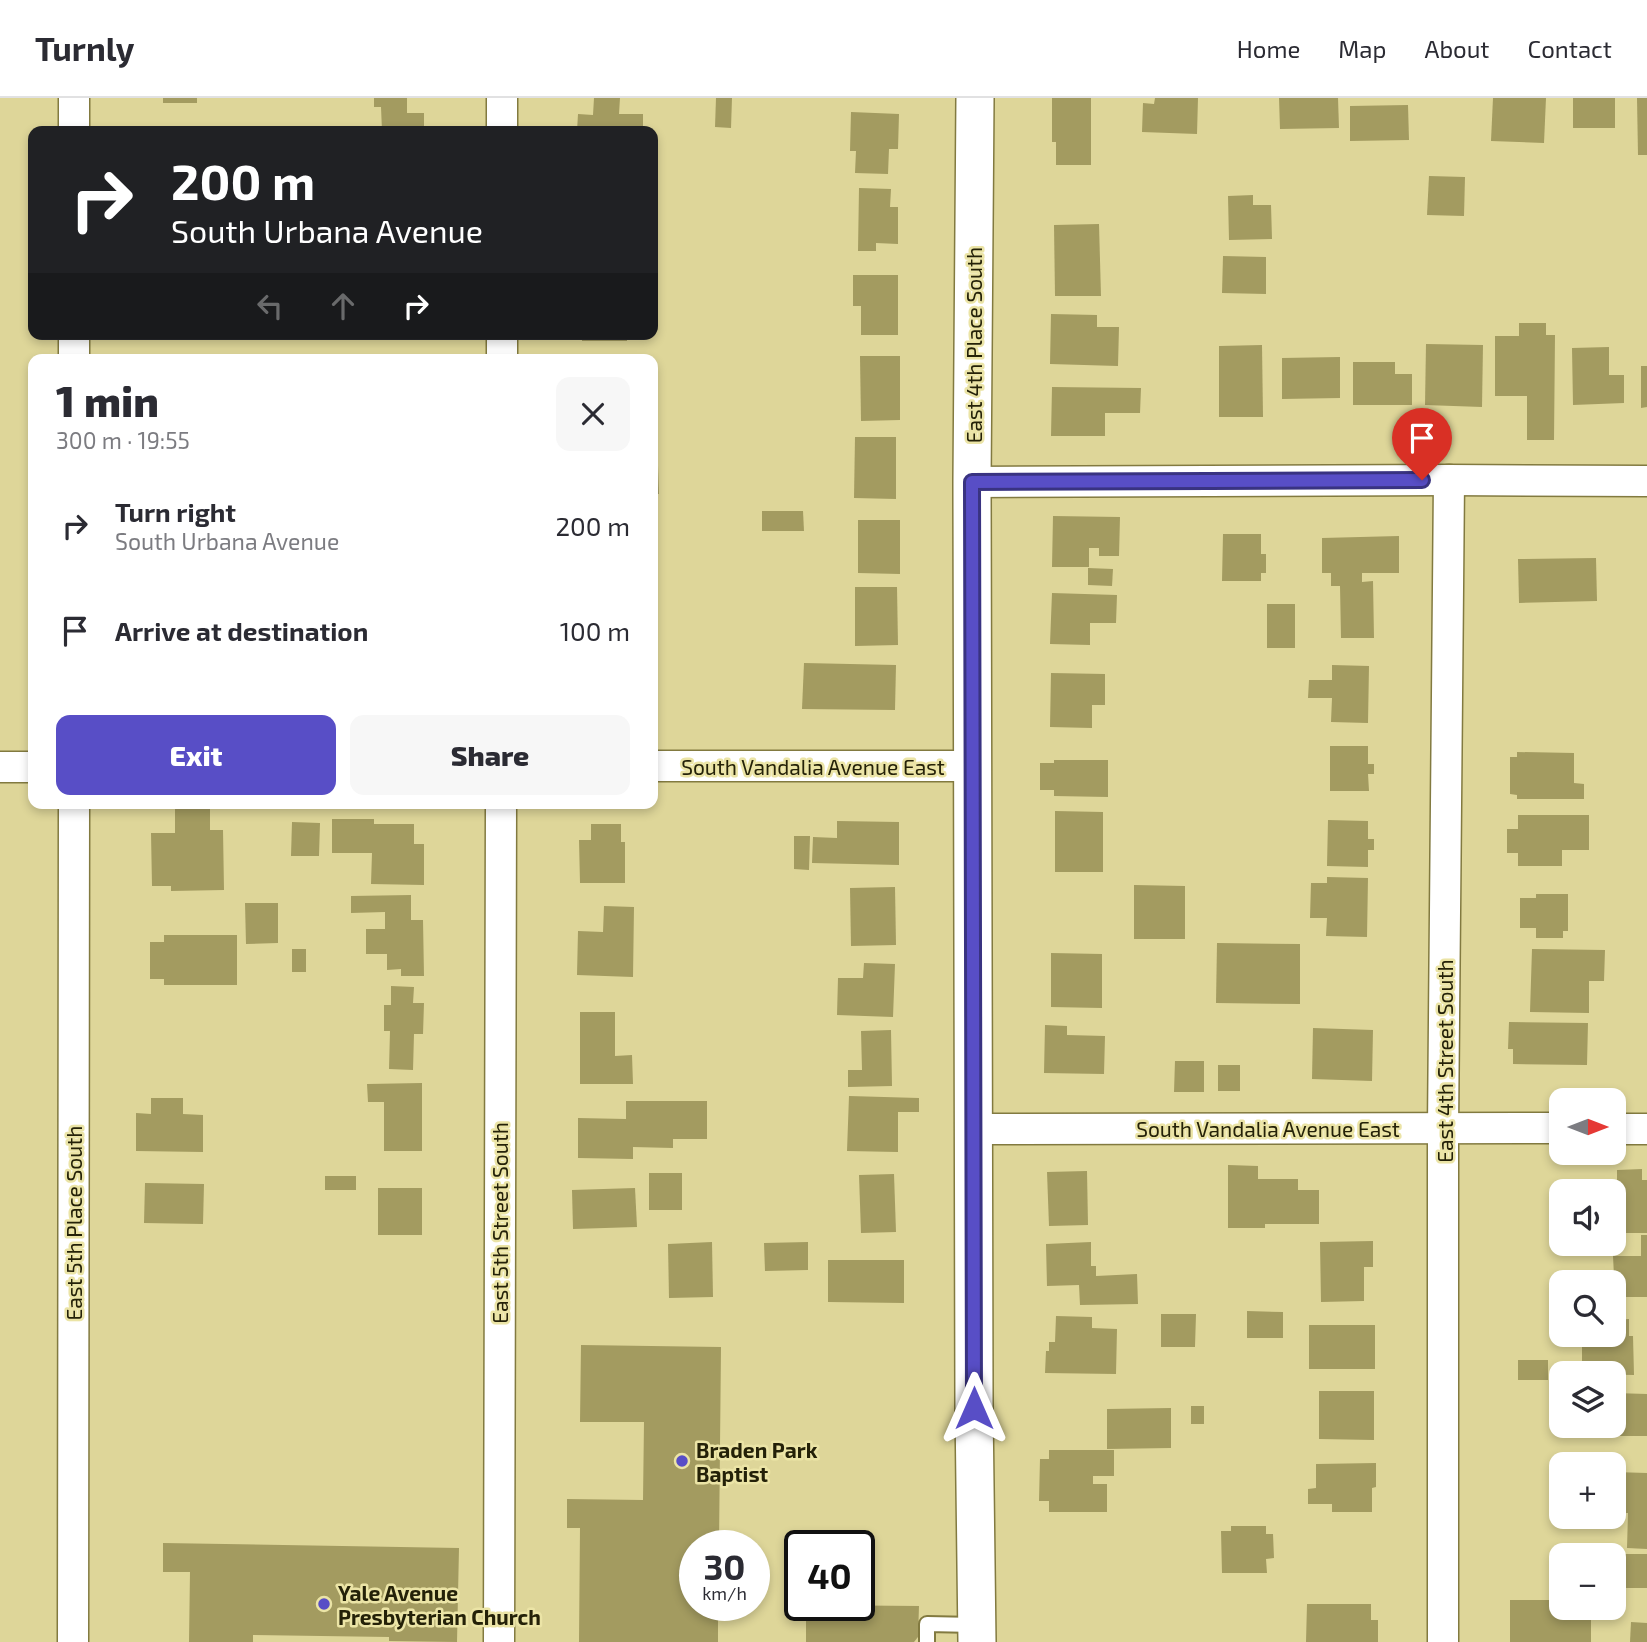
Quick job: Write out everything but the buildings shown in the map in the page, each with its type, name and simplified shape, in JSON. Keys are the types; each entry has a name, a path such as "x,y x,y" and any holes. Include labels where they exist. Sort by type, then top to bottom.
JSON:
{"street":[{"path":"74,98 74,126"},
{"path":"502,98 502,126"},
{"name":"East 4th Place South","path":"975,98 972,482 977,1633"},
{"name":"East 4th Street South","path":"1443,1642 1443,1128 1449,480"},
{"path":"972,482 1647,481"},
{"name":"South Vandalia Avenue East","path":"658,766 974,765"},
{"path":"0,767 28,767"},
{"name":"East 5th Place South","path":"73,1642 74,809"},
{"name":"East 5th Street South","path":"499,1642 501,809"},
{"name":"South Vandalia Avenue East","path":"975,1129 1549,1128"},
{"path":"1626,1129 1647,1129"}],"lane":[{"path":"927,1642 928,1624 977,1633"}],"place":[{"name":"Braden Park Baptist","path":"682,1461"},
{"name":"Yale Avenue Presbyterian Church","path":"324,1604"}],"route":[{"path":"974,1408 972,482 1422,480"}]}
